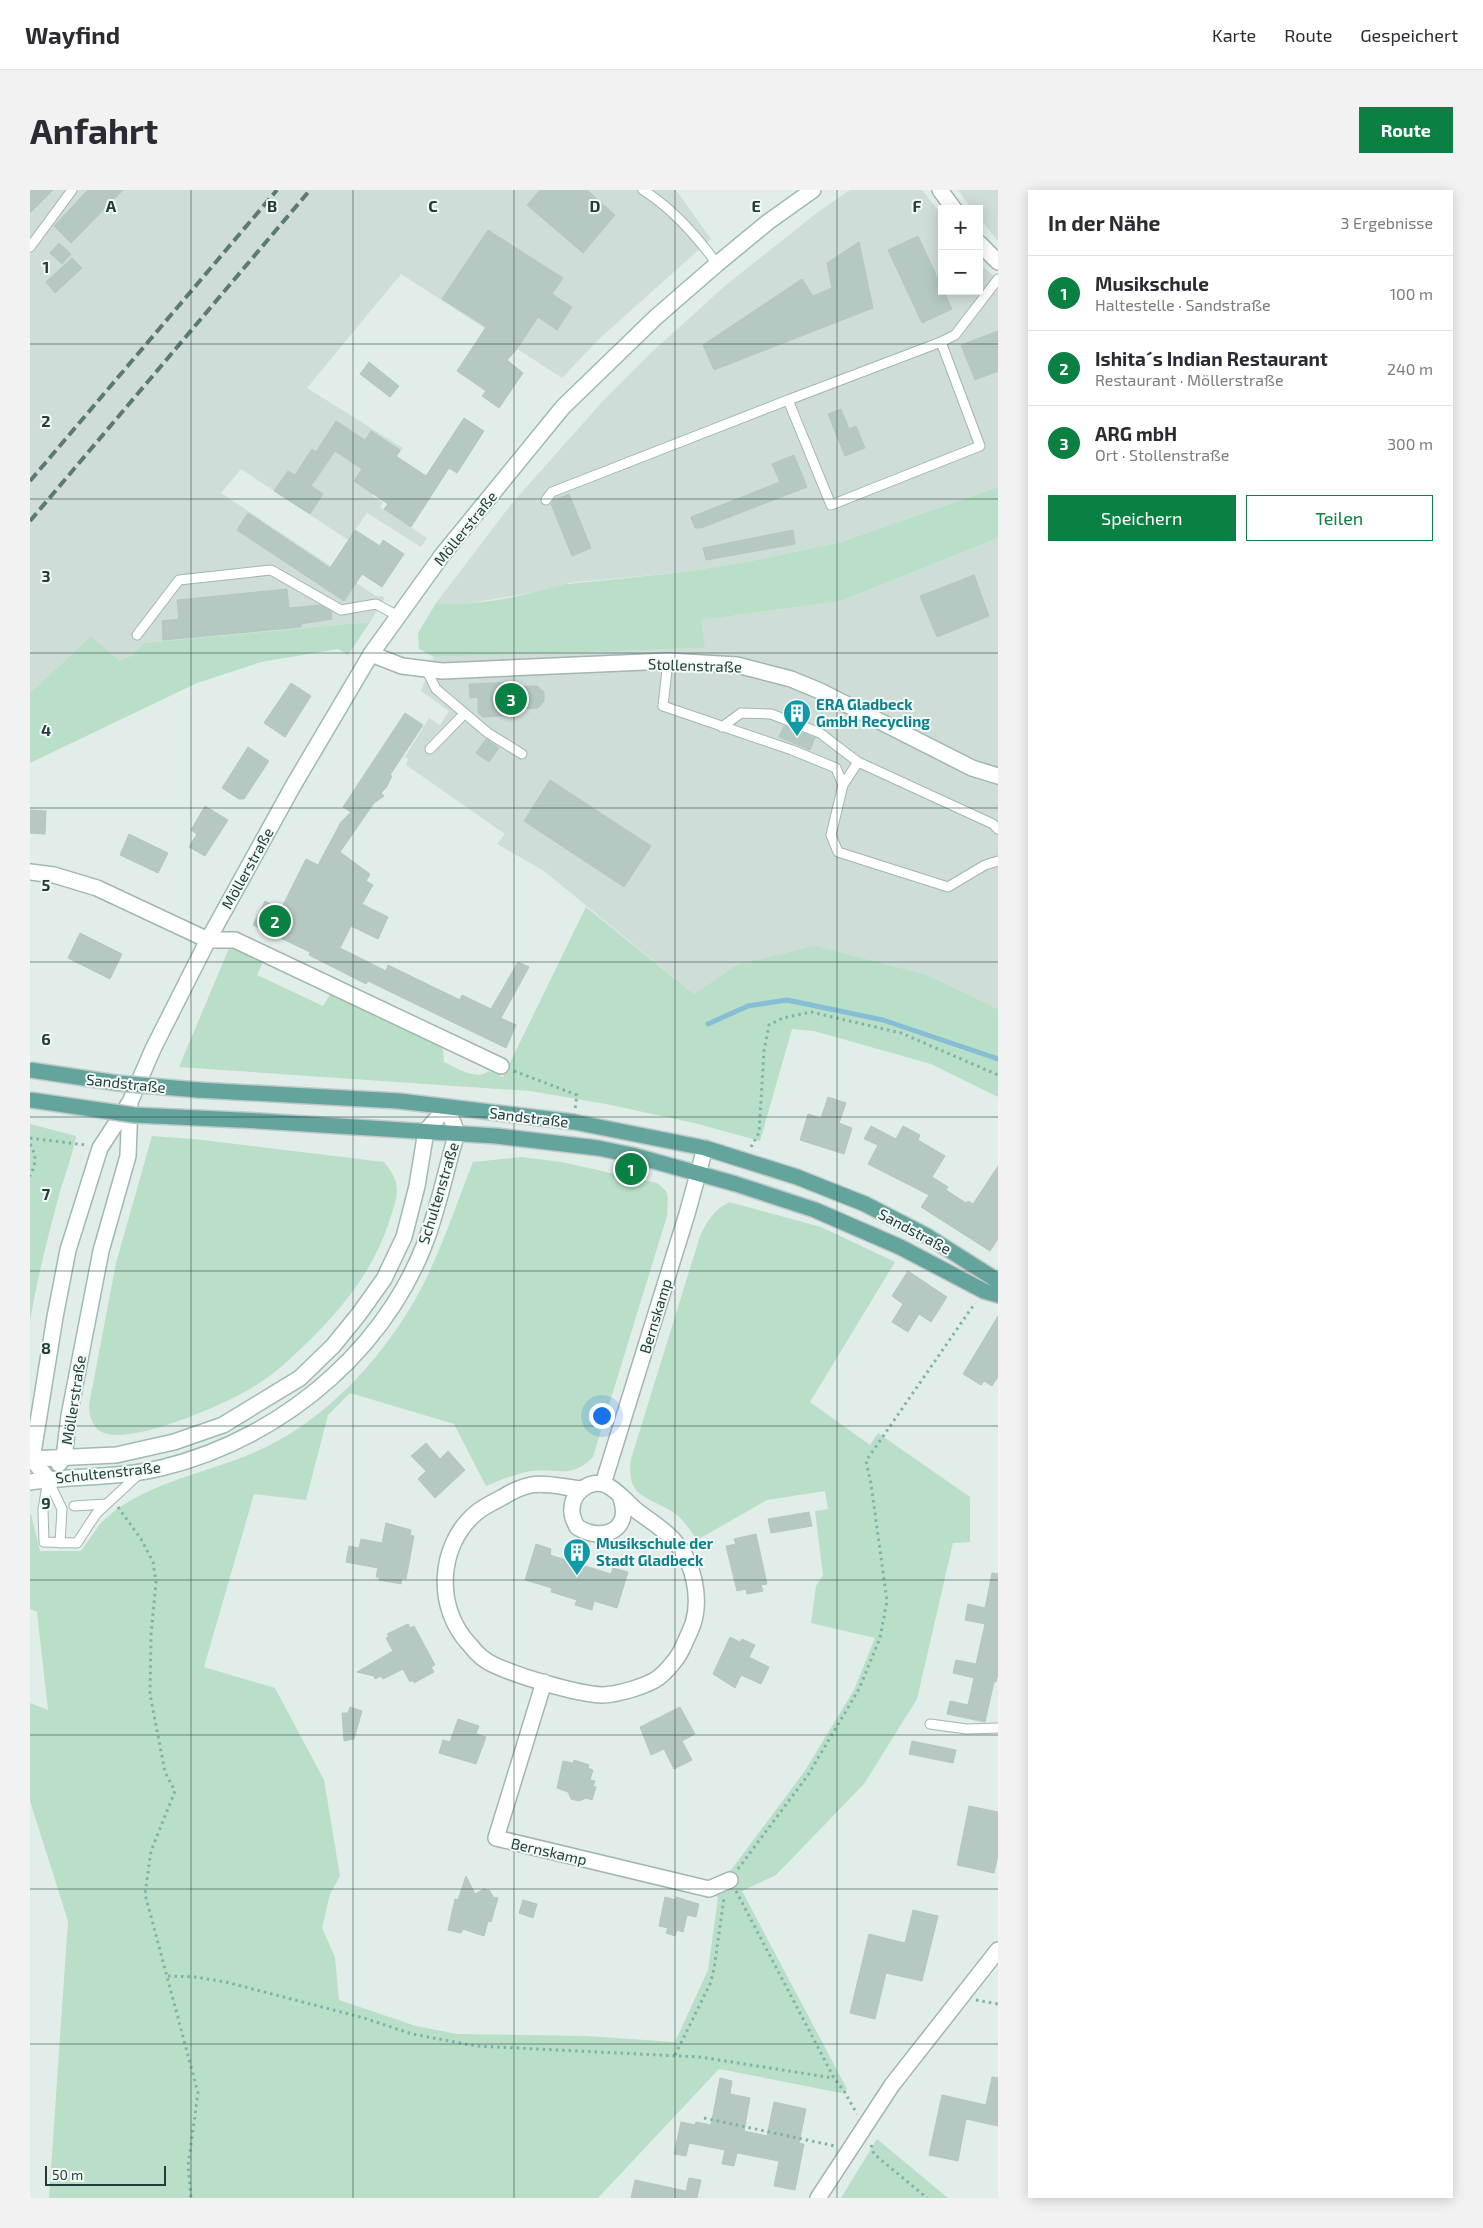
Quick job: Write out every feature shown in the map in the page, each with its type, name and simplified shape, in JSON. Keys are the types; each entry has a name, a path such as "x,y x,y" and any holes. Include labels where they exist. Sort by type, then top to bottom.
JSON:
{"main road":[{"name":"Sandstraße","path":"30,1070 117,1083 198,1090 399,1101 574,1122 705,1148 797,1177 865,1204 927,1236 998,1280"},
{"name":"Sandstraße","path":"30,1100 134,1114 456,1133 598,1148 698,1173 815,1210 900,1246 991,1293"}],"street":[{"name":"Möllerstraße","path":"31,1459 68,1250 100,1148 130,1102 153,1049 208,940 293,786 371,654 443,554 563,407 656,317 716,264 768,222 813,190"},
{"path":"940,190 951,205"},
{"path":"983,248 998,262"},
{"name":"Stollenstraße","path":"371,654 402,666 442,671 668,662 737,665 791,679 820,691 972,768 998,776"},
{"path":"30,872 63,877 98,888 208,940 236,940 501,1066"},
{"name":"Möllerstraße","path":"48,1479 64,1457 69,1416 101,1251 128,1156 130,1102"},
{"name":"Schultenstraße","path":"30,1482 161,1468 213,1451 261,1430 303,1402 341,1368 376,1329 405,1286 430,1233 456,1133 446,1108 426,1131 417,1186 404,1237 384,1279 360,1314 333,1346 300,1378 223,1424 174,1442 116,1455 31,1459"},
{"name":"Bernskamp","path":"603,1484 687,1214 705,1148"},
{"path":"31,1459 48,1479"},
{"path":"582,1489 533,1485 514,1491 492,1502 476,1513 465,1526 449,1552 445,1579 449,1610 458,1630 468,1644 493,1664 573,1690 603,1695 636,1688 658,1678 680,1654 693,1622 694,1578 687,1559 676,1542 621,1498 614,1489 603,1484 592,1484 582,1489 572,1503 571,1511 577,1527 593,1535 609,1533 621,1522 624,1506 621,1498"},
{"name":"Bernskamp","path":"544,1682 496,1838 709,1890 728,1881"},
{"path":"818,2198 892,2085 998,1950"}],"lane":[{"path":"30,247 72,190"},
{"path":"643,190 664,204 702,244 716,264"},
{"path":"546,500 552,492 941,342 955,335 998,279"},
{"path":"788,400 830,505 980,446 941,342"},
{"path":"137,635 179,580 271,570 341,610 376,604 398,616"},
{"path":"668,662 663,706 792,750 836,768 843,785"},
{"path":"426,669 436,690 488,733 522,754"},
{"path":"722,727 741,713 770,714 820,733 858,762 993,824 998,829"},
{"path":"430,749 464,714"},
{"path":"858,762 843,785 831,835 838,852 948,887 985,865 998,860"},
{"path":"48,1479 43,1510 44,1542 77,1542 96,1514 142,1471"},
{"path":"48,1479 62,1509 60,1543"},
{"path":"74,1506 108,1502"},
{"path":"930,1724 967,1729 998,1728"}],"path":[{"path":"744,1159 759,1133 764,1051 769,1025 782,1018 811,1012 901,1033 998,1075"},
{"path":"501,1066 577,1095 574,1122"},
{"path":"30,1138 69,1142"},
{"path":"30,1144 36,1158 35,1167 30,1176"},
{"path":"675,2055 710,1984 728,1881 808,1776 859,1689 880,1638 887,1601 866,1461 991,1293"},
{"path":"108,1502 141,1539 153,1562 156,1582 151,1634 150,1694 165,1772 175,1791 151,1851 145,1894 198,2093 188,2166 191,2198"},
{"path":"728,1881 834,2078 844,2091 864,2128 874,2154 927,2198"},
{"path":"168,1976 195,1976 226,1982 364,2018 412,2034 476,2046 700,2057 834,2078"},
{"path":"704,2118 851,2149"}],"shaded area":[{"path":"30,190 676,190 711,239 600,338 562,378 401,274 307,388 403,448 372,496 383,502 380,507 427,538 421,547 367,513 348,540 241,469 221,493 376,596 385,598 370,622 144,643 131,656 119,660 91,636 30,693"},
{"path":"850,190 922,190 938,210 938,295 983,295 983,267 998,279 998,487 841,542 751,561 685,572 567,583 541,591 454,606 436,603 513,502 602,402 653,351 726,285 818,212"},
{"path":"958,190 998,190 998,241 983,223 983,205 969,205"},
{"path":"998,538 998,1009 930,976 736,965 694,994 544,871 497,844 505,834 406,765 408,759 405,757 429,718 440,725 449,711 421,691 434,657 704,648 700,620 841,601"}],"green space":[{"path":"998,487 998,538 841,601 701,620 705,648 434,657 419,649 418,633 436,603 466,604 484,602 567,583 685,572 751,561 841,542"},
{"path":"370,622 348,655 338,649 261,662 197,683 30,763 30,693 91,636 119,660 131,656 144,643"},
{"path":"586,907 694,994 736,965 815,946 930,976 998,1009 998,1097 931,1064 814,1031 792,1029 760,1141 694,1123 606,1104 530,1091 179,1067 230,946 264,960 257,975 323,1006 331,993 397,1023 441,1047 444,1062 472,1074 484,1074 489,1071 503,1077"},
{"path":"30,1124 76,1136 47,1242 30,1322"},
{"path":"152,1136 194,1139 384,1162 394,1178 397,1192 394,1207 381,1244 361,1279 322,1328 285,1363 267,1378 245,1392 206,1411 159,1428 118,1435 104,1433 94,1426 89,1405 116,1263"},
{"path":"522,1157 561,1162 657,1183 666,1191 668,1197 667,1216 593,1457 585,1464 571,1470 531,1471 513,1475 486,1486 454,1424 350,1393 328,1415 306,1500 254,1494 204,1667 275,1688 324,1780 340,1876 330,1894 322,1928 335,1957 339,2000 416,2026 457,2034 586,2036 675,2042 708,1970 718,1898 704,1882 731,1870 804,1772 854,1690 875,1638 811,1623 816,1586 823,1575 815,1511 828,1509 825,1491 767,1500 697,1540 677,1515 642,1496 636,1490 630,1473 631,1459 700,1236 708,1221 719,1209 729,1202 821,1227 895,1262 810,1402 870,1445 878,1433 970,1497 970,1542 953,1543 917,1699 864,1784 776,1875 742,1891 847,2089 841,2093 719,2069 598,2198 49,2198 68,1921 30,1801 30,1703 48,1710 37,1612 30,1609 30,1514 40,1551 81,1551 101,1523 137,1497 180,1478 248,1455 290,1434 311,1419 350,1386 384,1347 399,1326 430,1271 473,1162"},
{"path":"877,2139 948,2198 841,2198"}],"building":[{"path":"30,190 53,190 30,213"},
{"path":"88,190 123,190 71,243 54,226"},
{"path":"540,190 587,190 615,215 583,253 527,205"},
{"path":"488,230 563,278 552,294 572,307 557,330 538,317 517,349 507,360 523,373 499,408 482,396 486,391 457,371 486,327 442,299"},
{"path":"918,236 938,279 938,295 945,295 952,309 922,323 888,250"},
{"path":"859,242 873,308 714,370 703,345 802,279 813,296 832,288 827,263"},
{"path":"59,243 71,254 62,264 50,253"},
{"path":"72,258 82,268 55,293 46,282"},
{"path":"998,331 998,371 975,380 961,345"},
{"path":"369,362 399,386 390,397 360,374"},
{"path":"841,409 849,429 856,426 865,448 845,456 828,414"},
{"path":"464,418 484,431 457,473 449,468 411,527 384,509 388,504 354,481 362,469 335,451 311,486 323,494 310,514 274,491 288,471 295,475 312,449 316,452 336,421 365,440 371,431 400,450 396,456 426,476"},
{"path":"794,455 807,487 701,528 695,528 691,517 780,482 772,464"},
{"path":"569,494 591,548 572,556 551,504 554,500"},
{"path":"248,513 330,568 355,530 380,546 383,540 404,554 382,587 362,574 344,601 237,530"},
{"path":"793,530 795,544 706,560 703,548"},
{"path":"974,575 989,616 937,637 920,596"},
{"path":"287,589 289,608 320,605 331,611 332,619 301,624 301,627 163,640 162,621 179,619 177,600"},
{"path":"514,682 514,687 537,686 544,692 544,701 538,708 515,709 516,715 483,717 478,713 478,697 470,698 469,684"},
{"path":"291,683 311,696 285,737 264,723"},
{"path":"405,713 423,725 390,775 392,776 386,788 381,793 384,796 374,803 340,852 370,874 366,881 373,885 362,904 388,917 378,939 351,926 340,948 386,971 388,965 460,1000 462,995 491,1009 518,962 529,967 501,1018 516,1025 506,1048 368,981 366,984 309,955 310,952 253,925 265,901 281,909 306,859 318,865 341,822 351,812 343,807"},
{"name":"ERA Gladbeck GmbH Recycling","path":"784,726 815,738 810,750 779,737"},
{"path":"486,739 499,748 489,762 476,753"},
{"path":"248,747 269,761 244,799 239,799 222,788"},
{"path":"550,780 651,846 624,887 524,821"},
{"path":"205,806 228,820 205,856 189,847 197,834 191,830"},
{"path":"30,810 46,811 45,834 30,833"},
{"path":"129,834 168,853 158,873 120,855"},
{"path":"80,933 122,954 110,979 68,958"},
{"path":"828,1097 846,1103 839,1123 852,1128 844,1154 800,1140 808,1114 821,1118"},
{"path":"871,1126 896,1139 903,1126 920,1135 918,1140 945,1156 932,1177 948,1187 946,1190 966,1203 968,1201 973,1204 998,1166 998,1239 990,1251 921,1207 929,1195 868,1164 878,1145 864,1139"},
{"path":"908,1271 947,1297 931,1322 919,1314 908,1332 892,1322 903,1304 892,1296"},
{"path":"998,1316 998,1377 992,1386 984,1381 981,1385 963,1374"},
{"path":"426,1443 440,1459 448,1451 465,1470 435,1498 418,1479 426,1471 411,1456"},
{"path":"809,1512 812,1526 771,1533 768,1519"},
{"path":"386,1523 411,1530 410,1535 414,1536 406,1579 402,1578 401,1584 379,1580 379,1577 376,1577 378,1568 346,1562 349,1546 359,1548 361,1539 382,1543"},
{"path":"756,1534 767,1584 761,1585 763,1591 747,1594 746,1589 737,1591 726,1546 736,1544 734,1539"},
{"name":"Musikschule der Stadt Gladbeck","path":"536,1544 551,1549 550,1555 611,1574 613,1568 628,1572 617,1608 594,1601 592,1610 575,1605 577,1600 551,1592 552,1588 525,1580"},
{"path":"992,1573 998,1574 998,1674 996,1682 994,1682 985,1722 947,1714 950,1701 968,1705 974,1678 953,1673 956,1660 976,1664 985,1624 965,1620 968,1604 985,1608"},
{"path":"408,1624 410,1628 414,1626 435,1665 431,1667 434,1672 414,1683 413,1680 410,1682 403,1669 383,1679 381,1676 375,1679 374,1676 357,1672 393,1651 386,1638 389,1637 387,1634"},
{"path":"730,1637 740,1642 742,1639 755,1645 749,1657 769,1667 761,1684 741,1675 735,1688 713,1674"},
{"path":"350,1707 362,1711 354,1739 344,1741 342,1713 348,1713"},
{"path":"680,1707 695,1734 682,1741 692,1760 674,1769 664,1749 651,1755 640,1727"},
{"path":"458,1719 479,1726 476,1734 486,1737 476,1764 439,1753 443,1740 450,1742"},
{"path":"912,1741 956,1750 953,1763 909,1754"},
{"path":"574,1760 589,1765 588,1768 593,1770 590,1780 595,1781 593,1786 596,1787 592,1800 586,1798 579,1801 571,1799 568,1792 557,1788 563,1761 573,1763"},
{"path":"969,1806 998,1812 998,1855 994,1873 957,1865"},
{"path":"466,1876 475,1894 484,1889 490,1891 493,1897 498,1898 491,1922 488,1921 484,1936 463,1929 461,1933 448,1930 455,1899 458,1900"},
{"path":"665,1897 676,1900 676,1897 699,1904 696,1917 687,1915 683,1932 677,1930 675,1936 666,1933 668,1928 659,1926"},
{"path":"523,1900 537,1904 533,1918 519,1913"},
{"path":"913,1910 938,1916 922,1981 886,1973 875,2019 850,2013 869,1934 905,1943"},
{"path":"992,2077 998,2078 998,2126 966,2119 958,2161 929,2155 942,2095 986,2105"},
{"path":"720,2078 732,2081 730,2094 750,2098 744,2131 767,2136 774,2102 806,2109 799,2143 804,2144 795,2190 774,2186 779,2161 737,2153 734,2166 722,2164 725,2150 689,2143 686,2156 674,2154 681,2122 695,2125 696,2122 711,2125"},
{"path":"689,2178 701,2180 697,2198 631,2198 635,2180 686,2191"}],"waterway":[{"path":"708,1024 748,1006 787,1000 883,1020 998,1059"}],"railway":[{"path":"30,481 277,190"},
{"path":"30,521 310,190"}],"place":[{"name":"ARG mbH","path":"511,699"},
{"name":"ERA Gladbeck GmbH Recycling","path":"797,737"},
{"name":"Ishita´s Indian Restaurant","path":"275,921"},
{"name":"Musikschule","path":"631,1169"},
{"name":"Musikschule der Stadt Gladbeck","path":"577,1576"}]}
